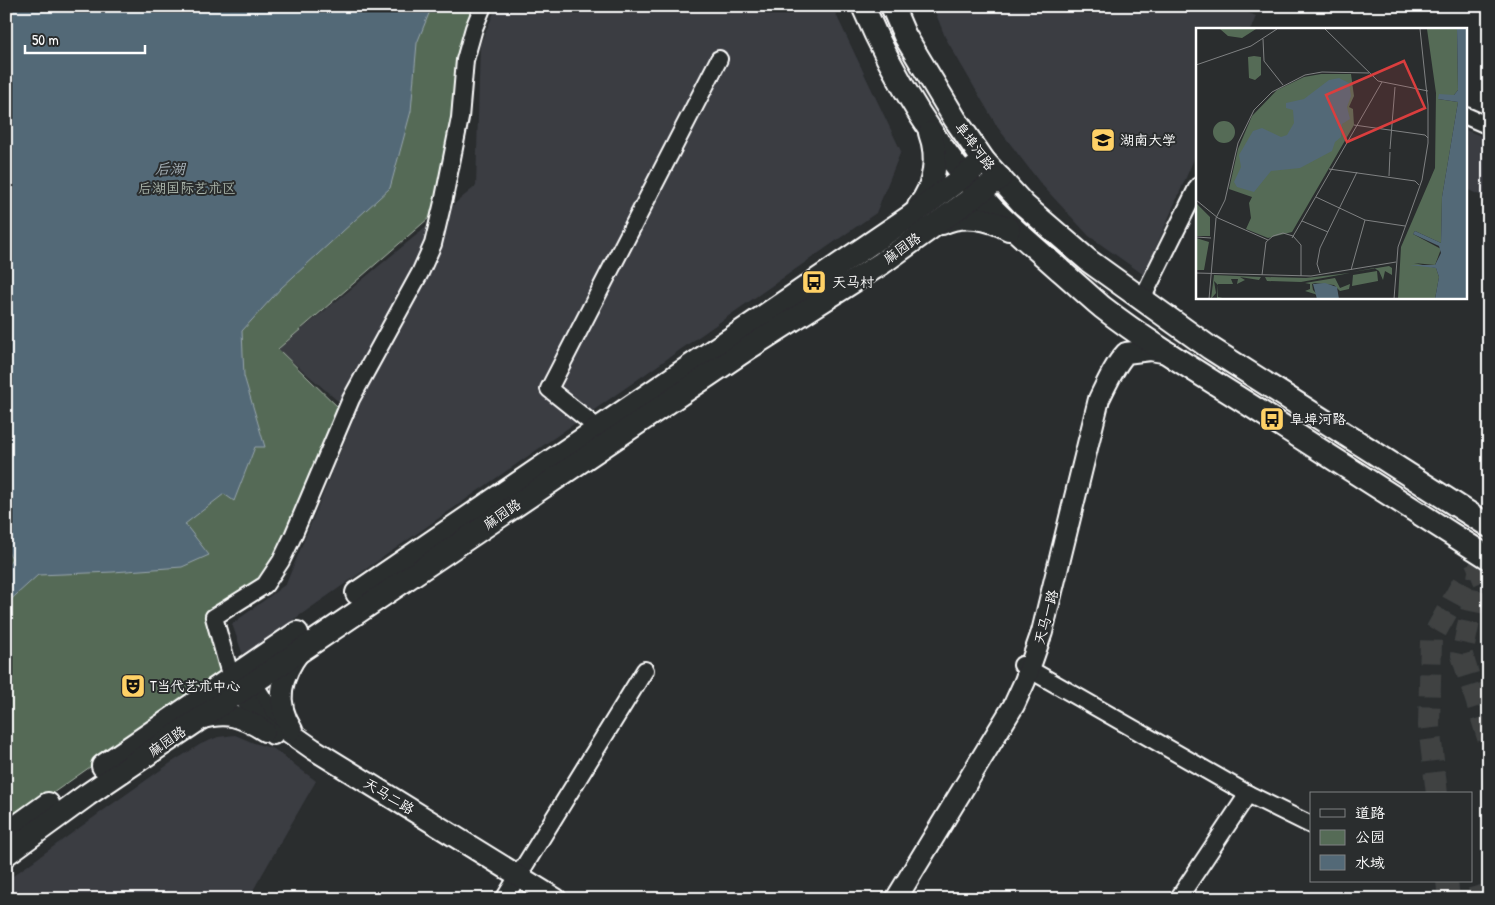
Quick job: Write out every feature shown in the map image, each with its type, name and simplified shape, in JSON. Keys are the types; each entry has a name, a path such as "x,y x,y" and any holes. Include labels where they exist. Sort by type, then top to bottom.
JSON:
{"main road":[{"path":"862,6 895,74 923,118 964,175 1006,222 1101,306 1169,353 1489,558"},
{"name":"阜埠河路","path":"892,6 905,36 928,75 984,161 1024,205 1089,261 1210,348 1479,512 1489,526"},
{"path":"911,216 927,193 935,166 935,149 923,118"},
{"name":"麻园路","path":"6,834 241,681 599,429 911,216 984,161"},
{"name":"麻园路","path":"6,854 87,795 198,720 241,681 301,649 750,347 882,262 1000,178"},
{"path":"932,227 958,218 975,218 991,220 1024,238"}],"street":[{"path":"288,738 260,722 214,617 265,585 281,561 351,399 420,273 433,244 460,118 465,60 474,28 484,6"},
{"path":"599,429 549,389 720,59"},
{"path":"1468,117 1489,126"},
{"path":"1142,299 1196,190"},
{"name":"天马一路","path":"896,899 1014,705 1026,667 1043,599 1091,397 1118,341 1119,330 1115,317"},
{"name":"天马一路","path":"884,899 1004,701 1036,655 1099,399 1118,361 1126,352 1150,350 1169,353"},
{"path":"288,738 281,689 289,668 301,649"},
{"path":"1026,667 1248,794 1310,825"},
{"path":"534,899 512,887 645,670"},
{"path":"198,720 216,715 230,715 288,738"},
{"name":"天马二路","path":"288,738 312,749 512,887 556,899"},
{"path":"1178,899 1248,794"}],"shaded area":[{"path":"497,6 832,6 901,151 876,213 243,655 232,624 286,584 355,416 278,349 476,186 480,44"},
{"name":"湖南大学","path":"933,6 1233,6 1256,16 1251,28 1196,28 1196,154 1144,275 1089,236 1041,184 998,128 945,37"},
{"path":"1468,131 1489,139 1489,199 1468,190"},
{"path":"235,735 274,749 316,781 248,899 6,899 6,881 108,807 201,744 218,737"}],"green space":[{"name":"后湖","path":"6,6 478,6 454,117 437,211 278,349 339,408 291,532 262,580 208,610 221,675 6,826"}],"water":[{"name":"后湖","path":"6,6 432,6 417,43 411,111 390,188 281,288 242,331 244,376 265,447 255,447 234,501 224,494 185,524 209,555 182,567 38,575 6,604 6,569 12,558 6,549"}],"tunnel":[{"path":"1489,525 1462,655 1489,741"},
{"path":"1437,792 1429,726 1431,640 1466,577 1489,567"},
{"path":"1447,882 1449,899"},
{"path":"1471,899 1489,894"}],"place":[{"name":"湖南大学","path":"1103,140"},
{"name":"天马村","path":"814,282"},
{"name":"阜埠河路","path":"1272,419"},
{"name":"T当代艺术中心","path":"133,686"}],"park label":[{"name":"后湖国际艺术区","path":"187,188"}]}
